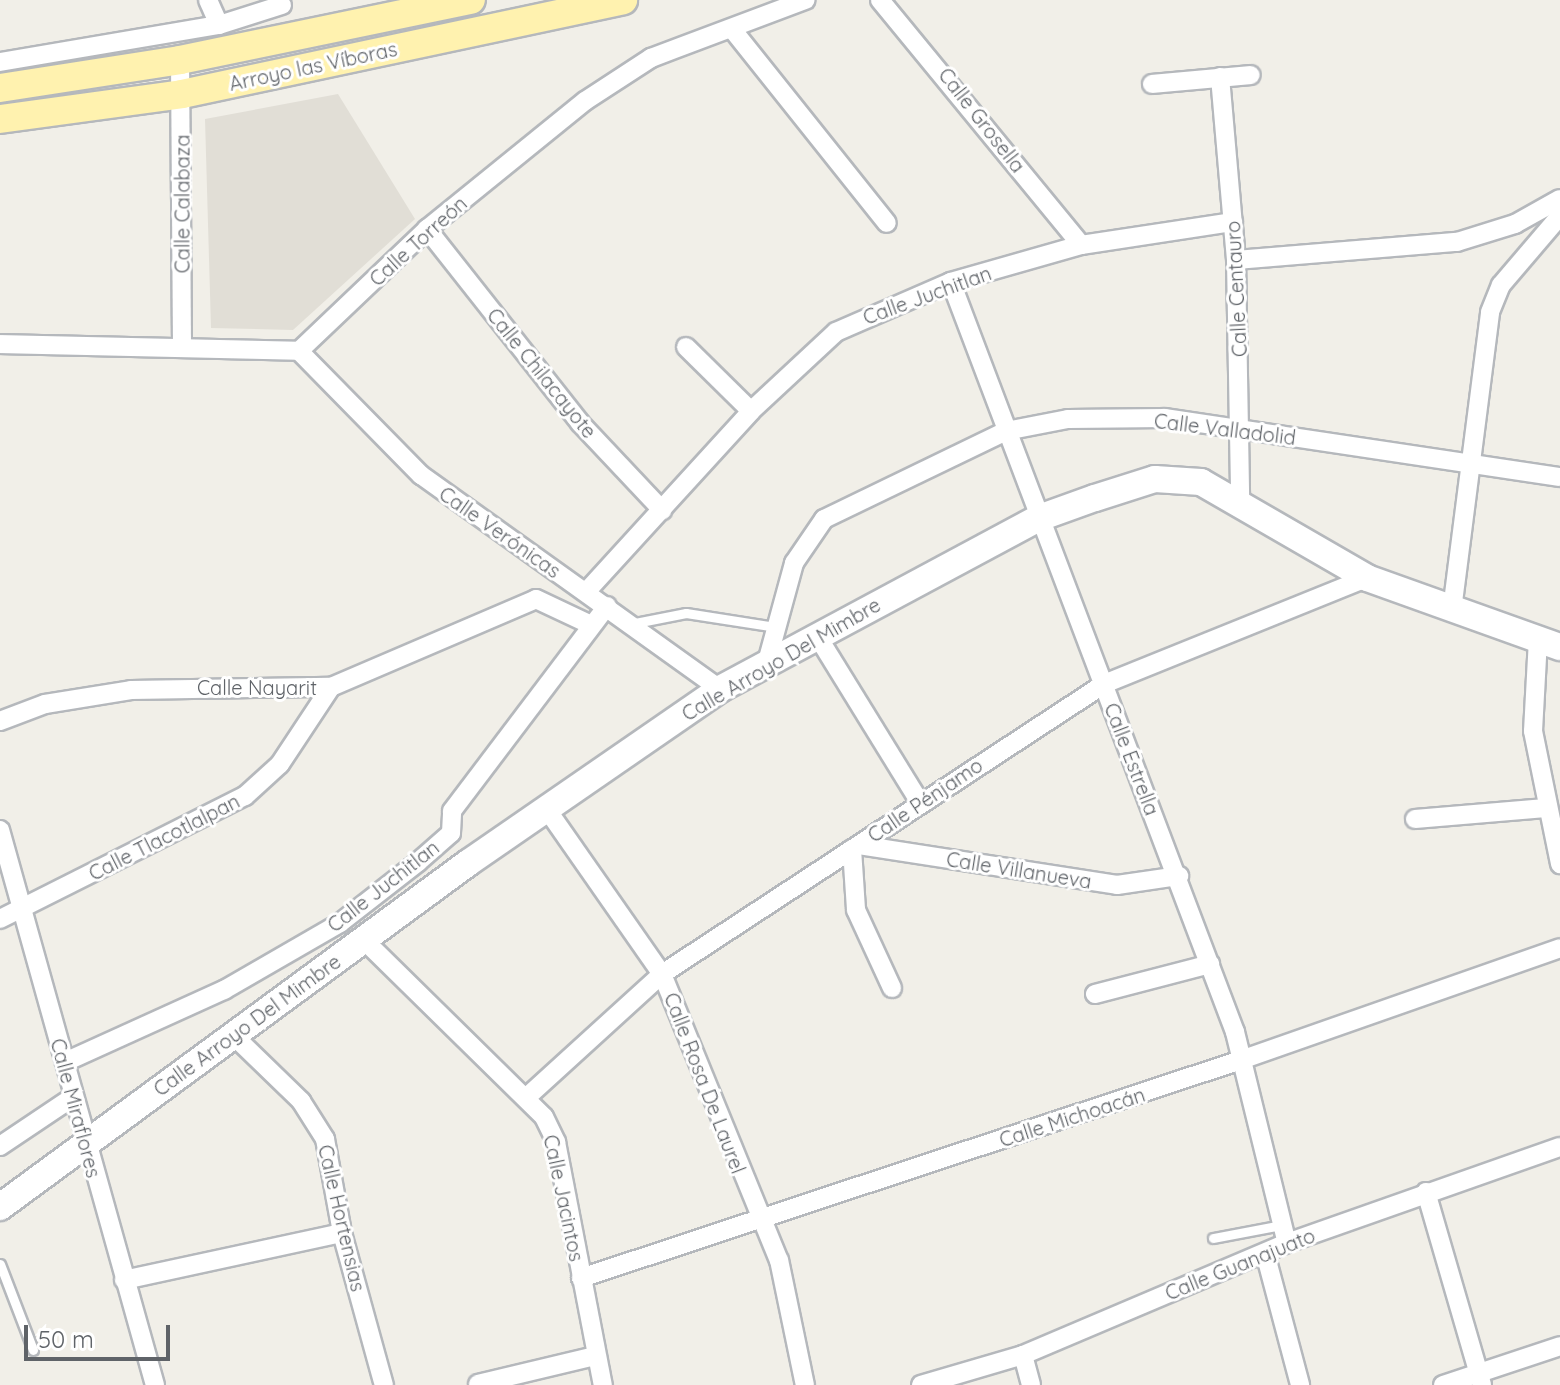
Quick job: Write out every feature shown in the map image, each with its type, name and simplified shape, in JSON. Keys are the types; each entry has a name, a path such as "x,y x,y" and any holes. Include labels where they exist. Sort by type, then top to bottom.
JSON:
{"main road":[{"name":"Arroyo las Víboras","path":"4,84 180,60 471,0"},
{"name":"Arroyo las Víboras","path":"0,119 182,94 623,0"}],"street":[{"path":"208,0 219,25"},
{"name":"Calle Torreón","path":"299,351 427,229 616,80 651,58 805,0"},
{"name":"Calle Grosella","path":"880,0 1081,245"},
{"path":"0,62 219,25 286,3"},
{"path":"251,46 286,3"},
{"path":"732,29 887,223"},
{"name":"Calle Calabaza","path":"180,60 182,347"},
{"path":"1152,84 1251,75"},
{"name":"Calle Centauro","path":"1220,77 1236,260 1242,430 1240,501"},
{"path":"1236,260 1457,242 1515,224 1560,199"},
{"path":"1452,610 1494,300 1560,216"},
{"name":"Calle Juchitlan","path":"586,592 751,411 836,332 951,282 1081,245 1233,222"},
{"name":"Calle Chilacayote","path":"427,229 580,423 662,510"},
{"name":"Calle Estrella","path":"951,282 1039,518 1179,876 1235,1032 1238,1061 1284,1234"},
{"path":"0,344 299,351"},
{"path":"686,347 751,411"},
{"name":"Calle Verónicas","path":"299,351 421,475 720,689"},
{"name":"Calle Valladolid","path":"767,662 794,563 824,519 1006,431 1068,419 1165,418 1560,477"},
{"name":"Calle Arroyo Del Mimbre","path":"0,1207 83,1143 468,863 720,689 816,634 1039,518 1155,479 1201,482 1240,501 1367,578 1549,643"},
{"name":"Calle Pénjamo","path":"528,1096 662,974 855,847 919,801 1104,684 1367,578"},
{"name":"Calle Nayarit","path":"0,721 45,704 131,690 331,687 536,599 589,624"},
{"name":"Calle Juchitlan","path":"65,1062 224,990 379,894 451,833 452,811 589,624 607,606"},
{"path":"816,634 919,801"},
{"path":"1549,643 1532,708 1546,808 1560,864"},
{"name":"Calle Tlacotlalpan","path":"0,919 245,796 280,764 331,687"},
{"name":"Calle Rosa De Laurel","path":"546,808 662,974 758,1220 779,1260 805,1385"},
{"path":"1415,819 1546,808"},
{"name":"Calle Miraflores","path":"0,830 65,1062 83,1143 155,1385"},
{"path":"451,833 468,863"},
{"path":"855,847 856,910 892,988"},
{"name":"Calle Villanueva","path":"855,847 1117,885 1179,876"},
{"path":"379,894 395,917"},
{"name":"Calle Jacintos","path":"364,940 528,1096 556,1142 603,1385"},
{"name":"Calle Michoacán","path":"581,1278 1238,1061 1560,948"},
{"path":"1095,994 1210,964"},
{"name":"Calle Hortensias","path":"233,1035 314,1118 331,1161 342,1233 384,1385"},
{"path":"0,1146 73,1097"},
{"name":"Calle Guanajuato","path":"921,1385 1023,1355 1265,1253 1284,1234 1426,1192 1560,1147"},
{"path":"1426,1192 1480,1379"},
{"path":"124,1280 342,1233"},
{"path":"1265,1253 1300,1385"},
{"path":"1443,1385 1480,1379 1560,1346"},
{"path":"1023,1355 1031,1385"},
{"path":"478,1384 595,1356"}],"lane":[{"path":"630,624 686,613 775,627"},
{"path":"1213,1238 1284,1234"},
{"path":"0,1264 33,1350"}],"shaded area":[{"path":"338,94 415,219 293,330 211,328 205,119"}]}
